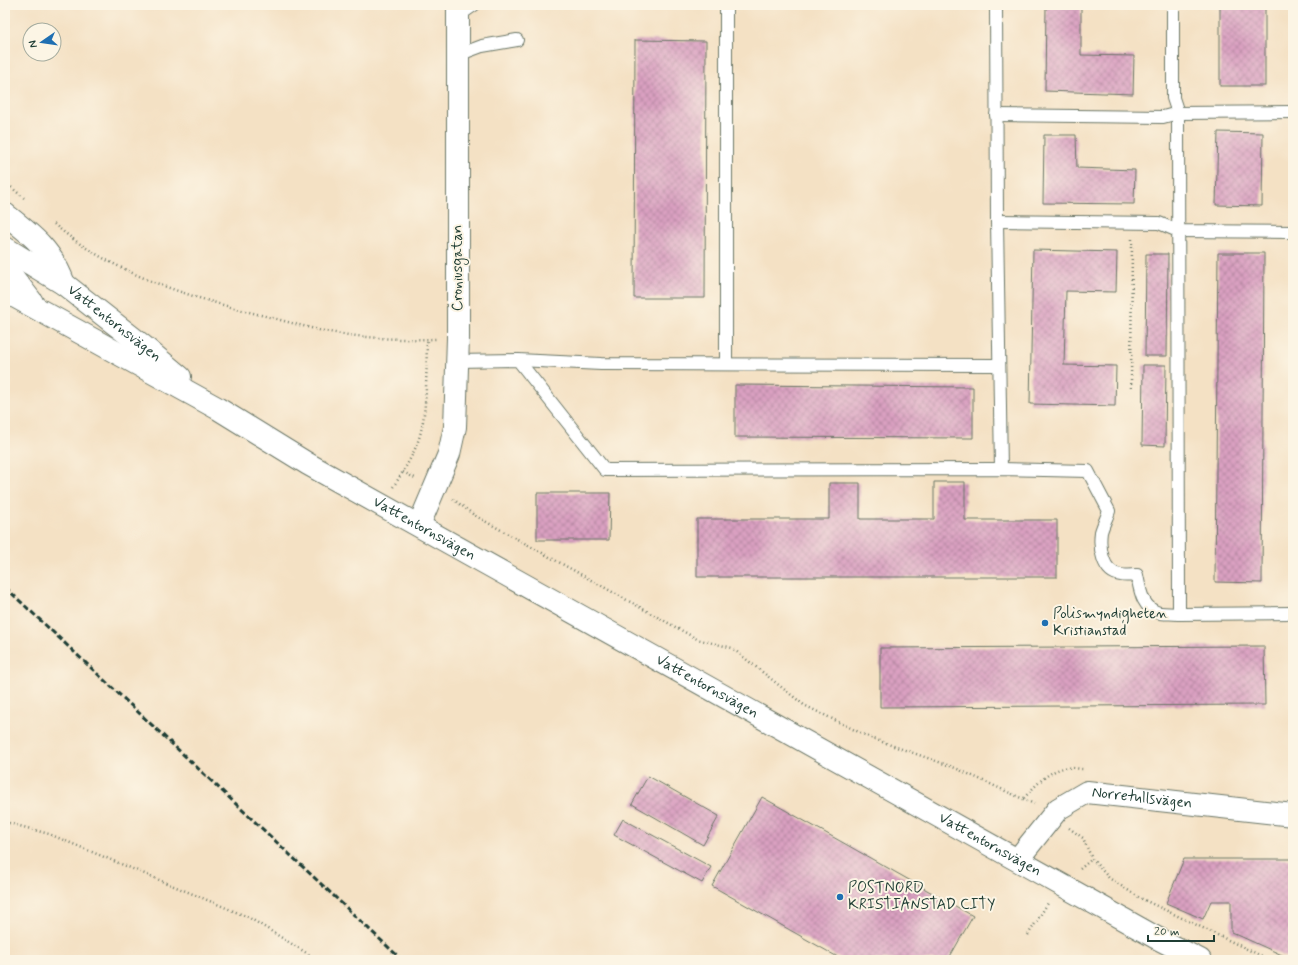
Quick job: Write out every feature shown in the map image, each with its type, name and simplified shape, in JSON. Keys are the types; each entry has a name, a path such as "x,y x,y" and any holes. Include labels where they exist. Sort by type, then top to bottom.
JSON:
{"street":[{"name":"Croniusgatan","path":"419,525 449,454 455,427 458,338 458,55 463,9"},
{"path":"5,214 32,235 58,269 64,284"},
{"name":"Vattentornsvägen","path":"5,248 64,284 143,346 217,408"},
{"name":"Vattentornsvägen","path":"5,267 39,310 217,408 308,464 1018,859 1155,937 1200,960"},
{"path":"5,291 39,310"},
{"name":"Norretullsvägen","path":"1018,859 1058,809 1088,792 1293,815"}],"lane":[{"path":"726,5 726,364"},
{"path":"996,5 997,221 1001,469"},
{"path":"1173,5 1173,98 1178,113 1179,614"},
{"path":"458,55 482,46 517,40"},
{"path":"996,115 1163,117 1178,113 1293,112"},
{"path":"997,221 1159,223 1178,231 1293,232"},
{"path":"518,360 605,470 1001,469 1088,471 1109,511 1102,531 1101,548 1103,560 1108,569 1120,575 1137,575 1140,592 1150,609 1160,613 1179,614 1293,613"},
{"path":"457,361 518,360 601,364 999,365"}],"path":[{"path":"5,182 28,202"},
{"path":"52,222 70,237 124,269 159,284 211,302 320,330 386,338 458,338"},
{"path":"1131,388 1132,222"},
{"path":"427,339 422,426 417,444 403,472 458,501 474,515 697,639 732,648 804,705 871,738 953,767 1028,800 1053,815 1083,838 1092,859 1109,878 1140,898 1270,960"},
{"path":"5,822 49,834 248,917 318,960"}],"building":[{"path":"1046,5 1081,5 1081,55 1134,56 1133,94 1045,91"},
{"path":"1220,5 1265,5 1265,86 1220,86"},
{"path":"635,40 706,41 705,298 634,298"},
{"path":"1218,132 1263,133 1262,206 1216,205"},
{"path":"1044,135 1076,135 1077,168 1135,170 1134,204 1043,203"},
{"path":"1033,250 1117,252 1116,292 1066,291 1064,365 1116,366 1115,406 1030,404"},
{"path":"1218,253 1264,253 1262,583 1215,582"},
{"path":"1146,254 1168,254 1167,356 1145,356"},
{"path":"1143,365 1166,365 1165,446 1142,445"},
{"path":"735,385 973,387 973,438 735,437"},
{"path":"934,482 965,482 965,520 1057,520 1057,577 697,577 697,519 829,519 829,483 860,483 860,519 934,519"},
{"path":"537,493 610,493 609,540 537,540"},
{"path":"1264,646 1265,705 880,707 880,648"},
{"path":"648,776 719,816 703,845 632,804"},
{"path":"762,797 973,916 948,960 843,960 712,886"},
{"path":"623,819 711,867 702,883 614,835"},
{"path":"1184,859 1293,859 1293,960 1231,932 1231,901 1211,901 1203,919 1166,903"}],"railway":[{"path":"5,587 402,960"}],"place":[{"name":"Polismyndigheten Kristianstad","path":"1045,623"},
{"name":"POSTNORD KRISTIANSTAD CITY","path":"840,897"}]}
